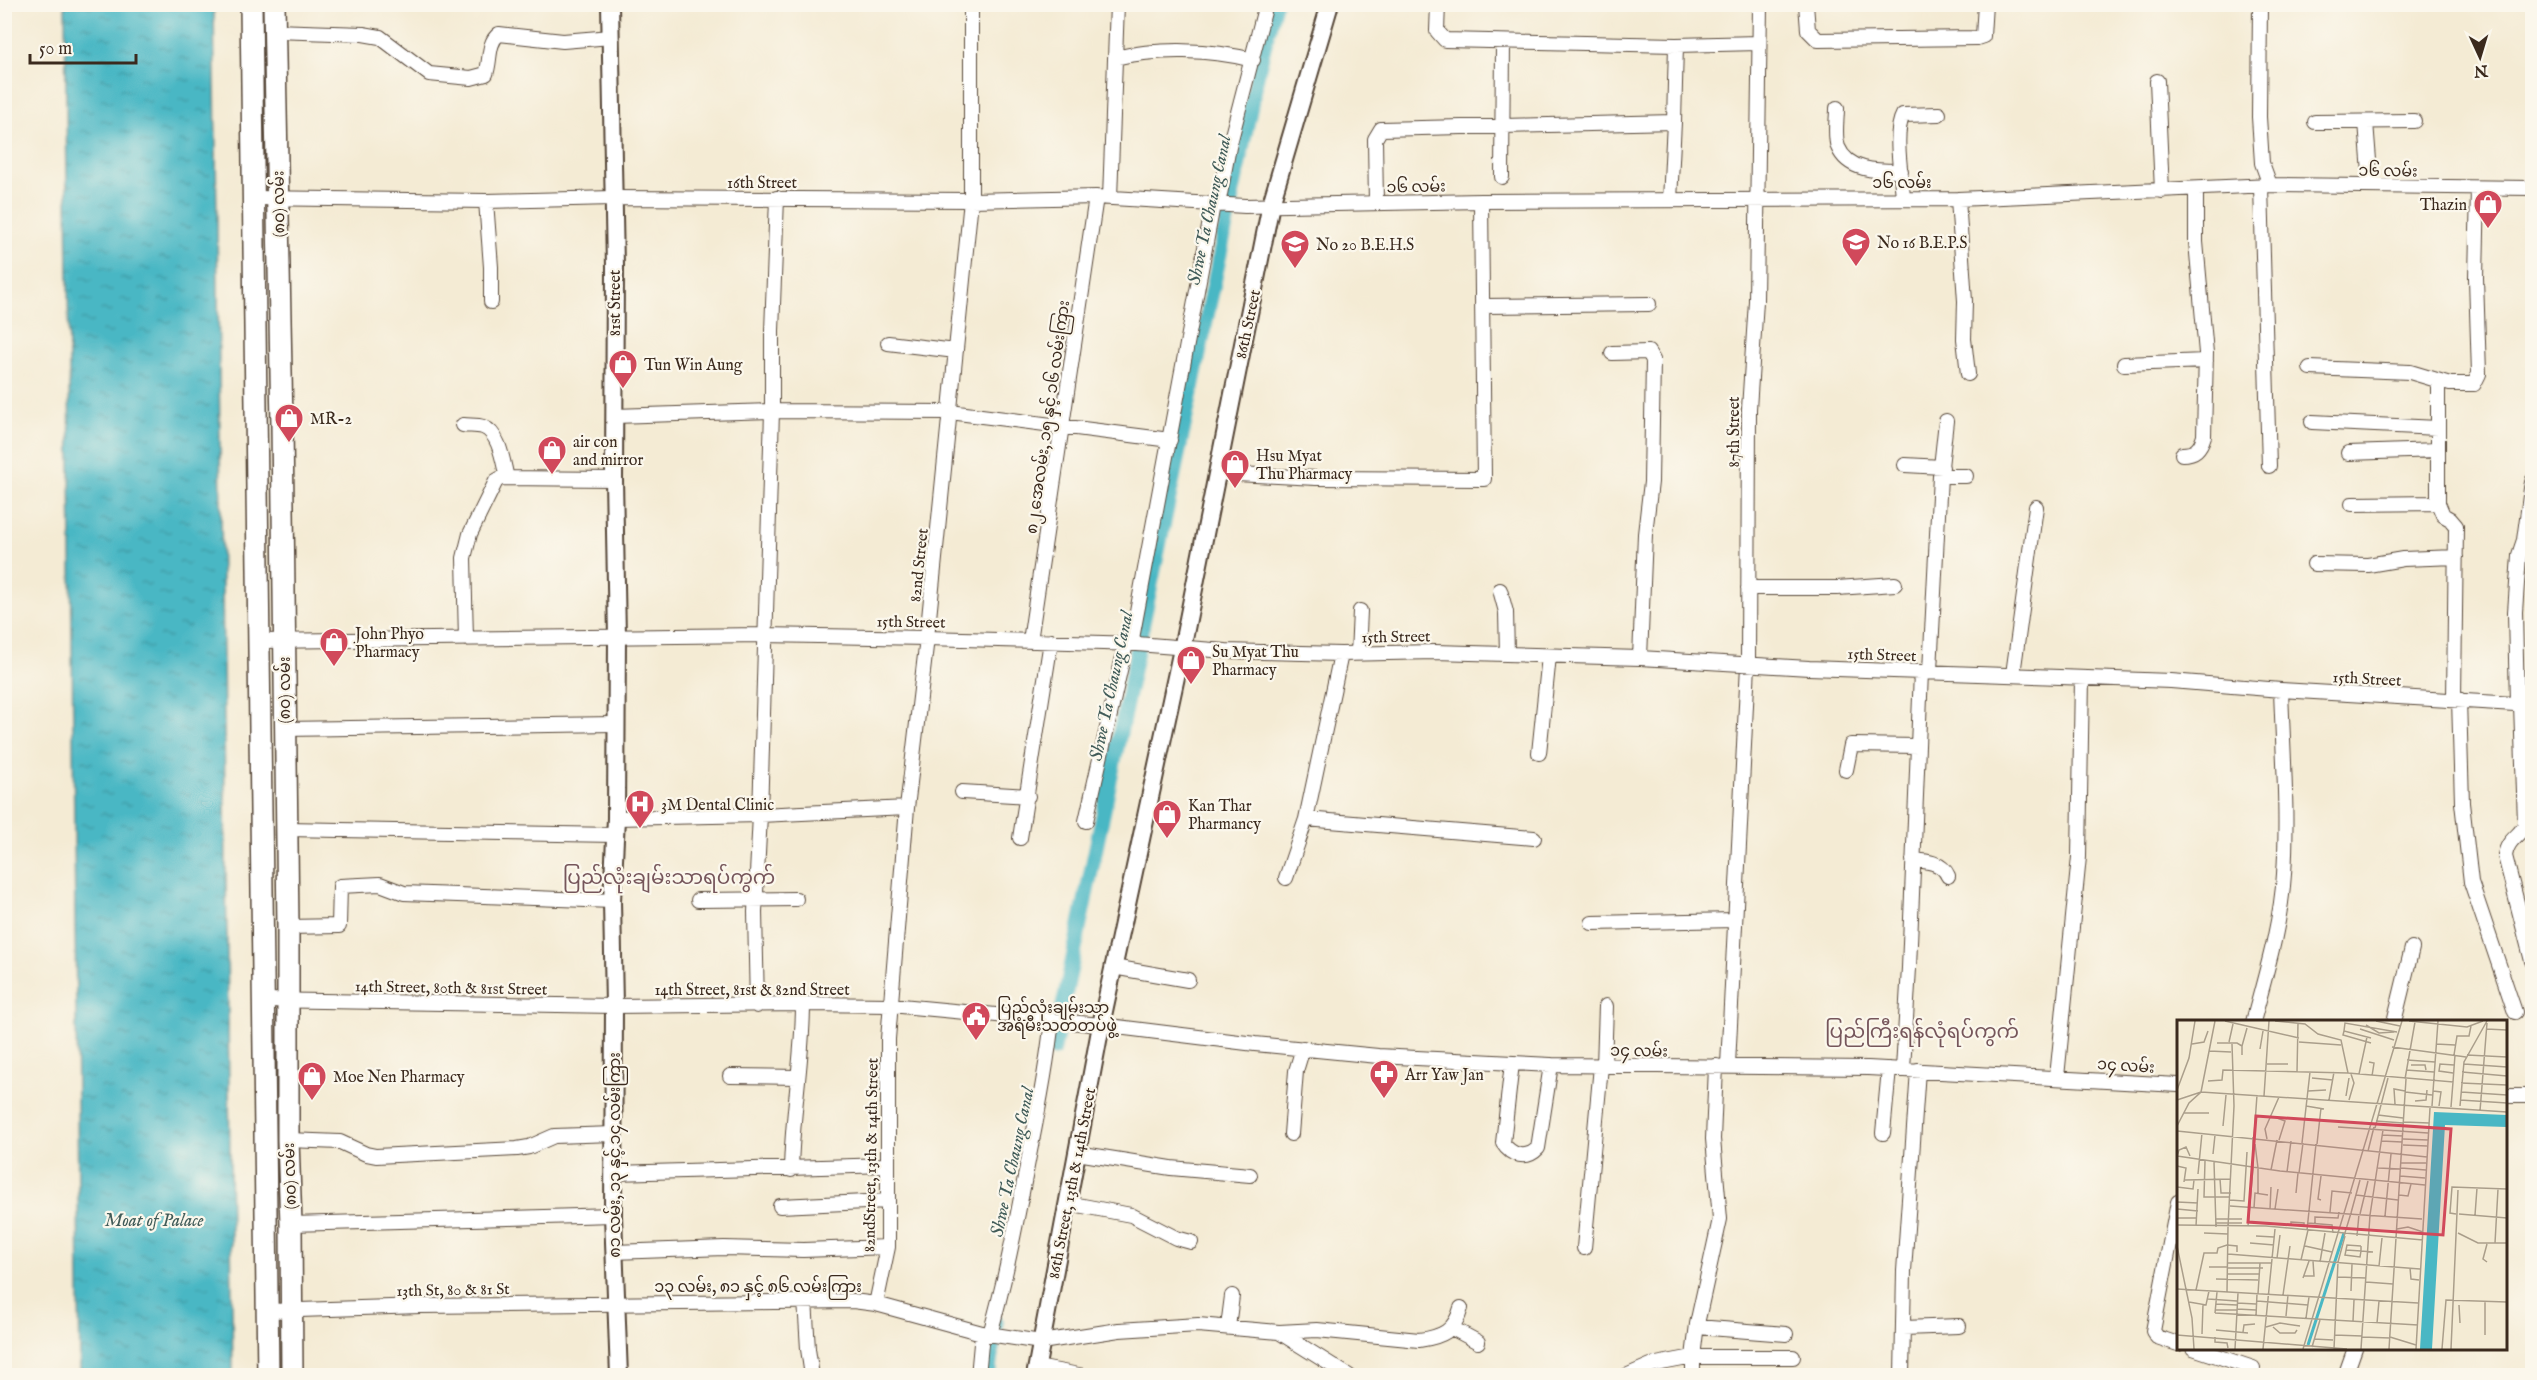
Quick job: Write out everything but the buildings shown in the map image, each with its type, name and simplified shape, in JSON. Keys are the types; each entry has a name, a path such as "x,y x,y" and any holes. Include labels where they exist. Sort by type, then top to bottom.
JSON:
{"main road":[{"name":"(၈၀) လမ်း","path":"251,4 262,1000 269,1311 268,1376"},
{"name":"(၈၀) လမ်း","path":"274,4 288,927 286,1000 292,1376"}],"street":[{"name":"81st Street","path":"610,4 617,638 616,818"},
{"name":"82nd Street","path":"891,1005 907,808 927,638 971,200 971,4"},
{"name":"၈၂ အေလမ်း, ၁၅ နှင့် ၁၆ လမ်းကြား","path":"1030,641 1063,425 1103,198 1118,4"},
{"path":"1086,821 1131,644 1229,147 1266,4"},
{"name":"86th Street","path":"1113,967 1182,649 1271,204 1330,4"},
{"path":"1438,4 1437,31 1445,40 1676,45 1759,43"},
{"name":"87th Street","path":"1693,1376 1697,1327 1720,1219 1713,1139 1735,920 1748,665 1749,409 1756,301 1760,4"},
{"path":"1806,4 1808,30 1818,40 1977,39 1983,36 1984,4"},
{"path":"2260,4 2259,117 2266,186 2269,466"},
{"path":"274,31 363,34 380,37 429,74 471,78 486,74 489,54 495,37 499,34 563,41 611,37"},
{"path":"1502,177 1503,42"},
{"path":"1670,200 1676,45"},
{"path":"1115,58 1138,52 1184,52 1228,55 1252,60"},
{"path":"2157,81 2162,191"},
{"path":"1837,108 1838,146 1846,160 1875,171 1901,171"},
{"path":"1903,198 1899,131 1903,115 1939,114"},
{"path":"2315,122 2414,121"},
{"path":"1376,203 1375,139 1381,129 1674,122"},
{"path":"2366,122 2371,186"},
{"name":"၁၆ လမ်း","path":"1271,204 1958,199 2266,186 2532,188"},
{"path":"2310,368 2410,372 2438,382 2467,385 2474,384 2478,380 2476,278 2478,188"},
{"path":"2182,454 2192,454 2201,446 2204,436 2205,360 2196,242 2196,190"},
{"name":"16th Street","path":"253,198 486,201 613,198 971,200 1103,198 1245,206 1271,204"},
{"path":"757,1006 755,901 760,815 777,198"},
{"path":"1958,199 1965,301 1964,339 1968,375"},
{"path":"486,201 491,302"},
{"path":"1217,473 1327,478 1484,479 1481,201"},
{"path":"1483,306 1648,304"},
{"path":"888,343 956,351"},
{"path":"1612,353 1648,352 1653,360 1651,482 1645,534 1640,658"},
{"path":"2124,364 2205,360"},
{"path":"2438,382 2438,503 2443,515 2456,526 2457,699 2462,803 2471,882 2515,1012"},
{"path":"614,416 772,411 950,412 1170,440"},
{"path":"1882,1133 1896,1069 1913,860 1918,746 1946,421"},
{"path":"2312,422 2438,428"},
{"path":"463,425 484,428 492,434 499,448 507,478"},
{"path":"2348,453 2438,450"},
{"path":"1905,465 1966,476"},
{"path":"466,639 464,558 466,545 492,485 496,481 507,478 614,479"},
{"path":"2532,481 2524,540 2519,555 2515,612 2523,704 2525,823 2524,828 2507,845 2505,856 2532,962"},
{"path":"2352,504 2438,503"},
{"path":"2013,674 2036,507"},
{"path":"2314,564 2368,565 2403,559 2456,557"},
{"path":"1748,588 1837,588 1895,584"},
{"path":"1500,590 1506,612 1507,654"},
{"path":"1358,654 1360,610"},
{"name":"15th Street","path":"258,641 764,635 1051,641 1131,644 1182,649 1341,654 1435,652 1640,658 1748,665 2171,681 2281,690 2523,704"},
{"path":"1020,838 1051,641"},
{"path":"1286,878 1306,819 1341,654"},
{"path":"1539,753 1549,656"},
{"path":"2057,1077 2079,857 2082,678"},
{"path":"2254,1020 2272,951 2284,874 2285,799 2281,690"},
{"path":"284,729 615,724"},
{"path":"1846,770 1851,745 1918,746"},
{"path":"962,792 1028,796"},
{"path":"616,818 760,815 907,808"},
{"name":"၈၁ လမ်း, ၁၃ နှင့် ၁၄ လမ်းကြား","path":"616,818 612,901 614,1252 618,1376"},
{"path":"1306,819 1534,838"},
{"path":"286,830 615,835"},
{"path":"1913,860 1936,864 1946,870 1948,876"},
{"path":"288,927 339,926 340,886 380,884 404,893 612,901"},
{"path":"698,900 796,899"},
{"path":"1592,923 1735,920"},
{"path":"2394,1020 2412,948"},
{"path":"1113,967 1188,980"},
{"name":"86th Street, 13th & 14th Street","path":"1036,1371 1113,967"},
{"name":"14th Street, 80th & 81st Street","path":"262,1000 614,1006"},
{"path":"791,1170 797,1077 803,1037 803,1004"},
{"name":"14th Street, 81st & 82nd Street","path":"614,1006 891,1005 1052,1020"},
{"name":"82ndStreet, 13th & 14th Street","path":"876,1304 888,1247 888,1039 891,1005"},
{"path":"1584,1248 1606,1006"},
{"path":"978,1376 986,1334 1003,1287 1042,1094 1052,1020"},
{"name":"၁၄ လမ်း","path":"1052,1020 1378,1056 1551,1065 1722,1065 1896,1069 2177,1085"},
{"path":"1291,1134 1296,1071 1303,1048"},
{"path":"1512,1063 1503,1143 1507,1149 1521,1155 1534,1152 1538,1148 1551,1065"},
{"path":"1902,1376 1918,1070"},
{"path":"730,1076 797,1077"},
{"path":"2507,1096 2532,1096"},
{"path":"288,1140 340,1142 366,1154 395,1156 517,1149 529,1147 554,1136 614,1134"},
{"path":"1077,1153 1171,1168 1250,1175"},
{"path":"615,1173 791,1170 887,1165"},
{"path":"780,1206 888,1201"},
{"path":"1067,1203 1131,1215 1176,1238 1191,1242"},
{"path":"291,1224 614,1215"},
{"path":"2177,1216 2174,1256 2153,1322 2153,1331 2157,1337 2177,1344"},
{"path":"614,1252 723,1248 803,1250 888,1247"},
{"path":"1228,1327 1232,1296"},
{"path":"805,1300 812,1376"},
{"name":"၁၃ လမ်း, ၈၁ နှင့် ၈၆ လမ်းကြား","path":"615,1303 853,1301 876,1304 986,1334 1041,1342 1119,1330 1172,1326 1228,1327 1279,1332 1317,1330 1419,1340 1436,1338 1448,1333 1452,1328"},
{"name":"13th St, 80 & 81 St","path":"269,1311 615,1303"},
{"path":"1461,1308 1452,1328 1478,1342"},
{"path":"1903,1328 1959,1326"},
{"path":"1697,1327 1786,1334"},
{"path":"1279,1332 1349,1376"},
{"path":"2199,1350 2253,1368"},
{"path":"2345,1376 2354,1350"},
{"path":"1626,1376 1651,1365 1693,1357 1792,1358"},
{"path":"1036,1371 1084,1376"}],"water":[{"name":"Moat of Palace","path":"65,5 214,5 233,1375 80,1375"}],"waterway":[{"name":"Shwe Ta Chaung Canal","path":"1054,1049 1258,72 1275,4"},
{"name":"Shwe Ta Chaung Canal","path":"988,1376 996,1322"}],"place":[{"name":"Thazin","path":"2488,230"},
{"name":"No 16 B.E.P.S","path":"1856,268"},
{"name":"No 20 B.E.H.S","path":"1295,270"},
{"name":"Tun Win Aung","path":"623,390"},
{"name":"MR-2","path":"289,444"},
{"name":"air con and mirror","path":"552,476"},
{"name":"Hsu Myat Thu Pharmacy","path":"1235,490"},
{"name":"John Phyo Pharmacy","path":"334,668"},
{"name":"Su Myat Thu Pharmacy","path":"1191,686"},
{"name":"3M Dental Clinic","path":"640,830"},
{"name":"Kan Thar Pharmancy","path":"1167,840"},
{"name":"ပြည်လုံးချမ်းသာ အရံမီးသတ်တပ်ဖွဲ့","path":"976,1042"},
{"name":"Arr Yaw Jan","path":"1384,1100"},
{"name":"Moe Nen Pharmacy","path":"312,1102"}],"district":[{"name":"ပြည်လုံးချမ်းသာရပ်ကွက်","path":"669,877"},
{"name":"ပြည်ကြီးရန်လုံရပ်ကွက်","path":"1922,1031"}]}
